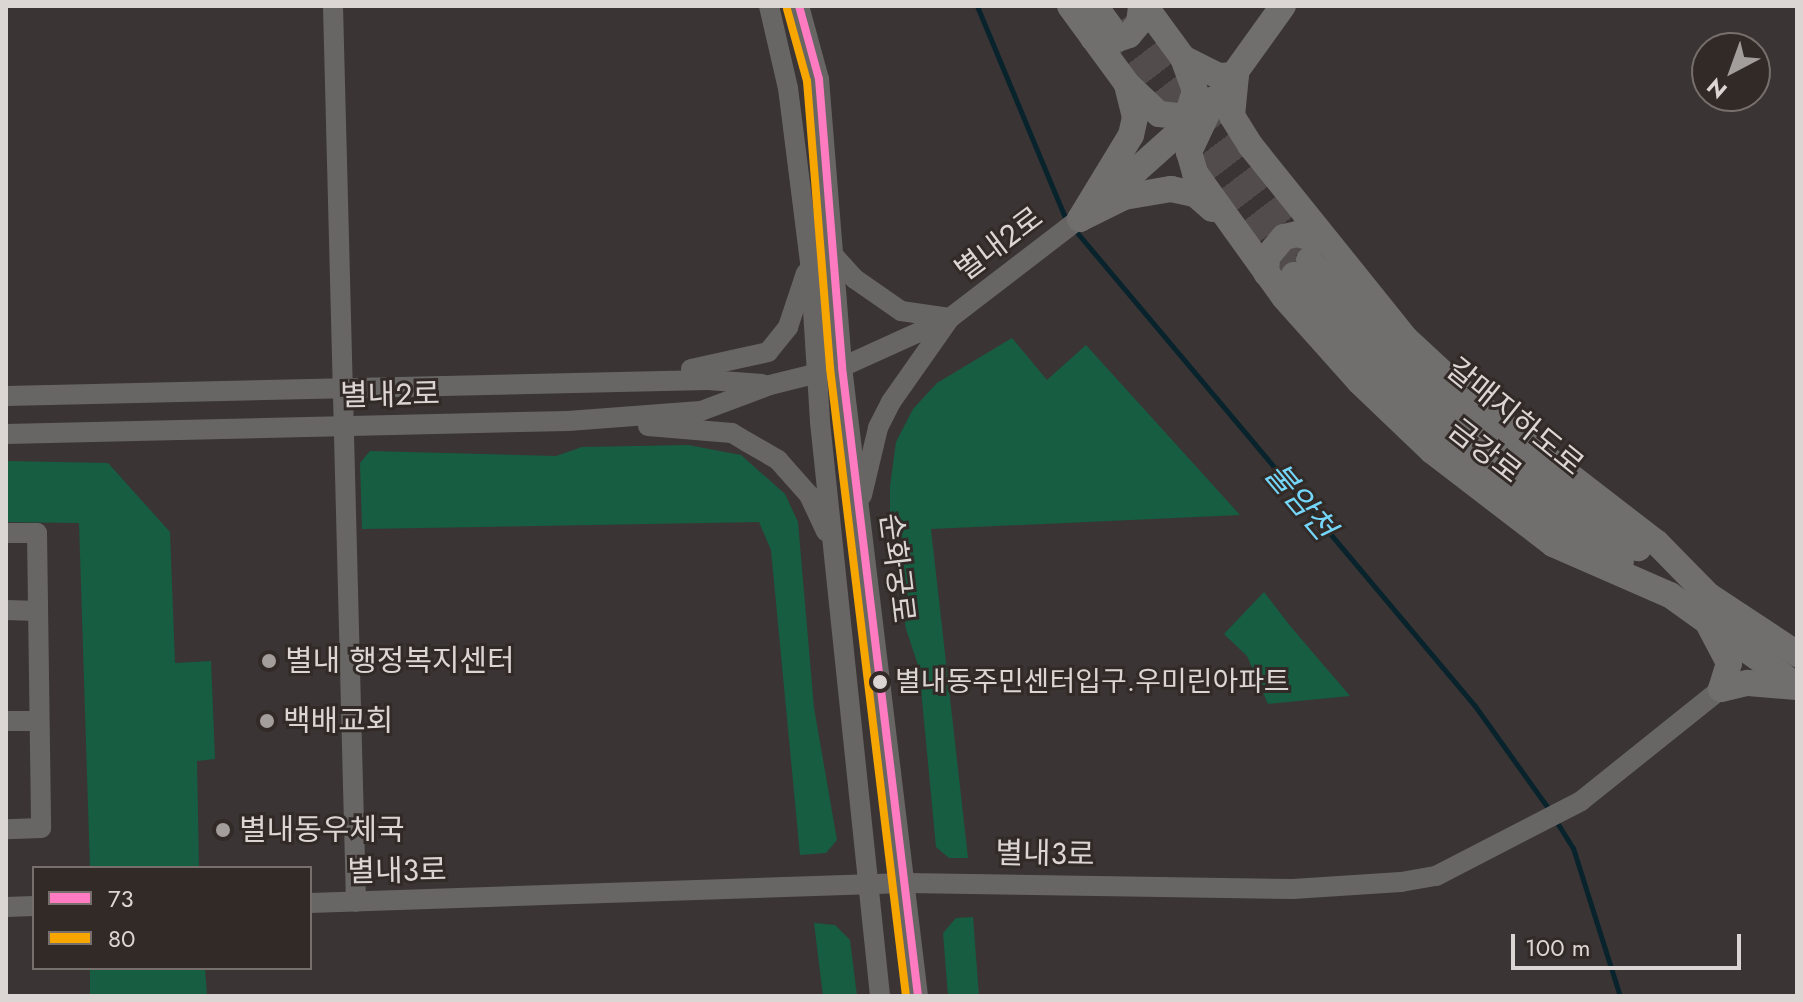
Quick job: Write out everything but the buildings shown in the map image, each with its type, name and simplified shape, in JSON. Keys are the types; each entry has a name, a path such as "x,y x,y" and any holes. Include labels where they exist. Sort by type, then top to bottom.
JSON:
{"main road":[{"path":"1070,6 1123,16"},
{"path":"1095,6 1123,16 1183,58 1218,76 1236,75"},
{"path":"1080,219 1193,122 1236,75 1283,6"},
{"path":"1120,182 1135,117 1127,84 1123,16"},
{"name":"금강로","path":"1183,58 1195,91 1189,152 1202,184 1266,273 1360,382 1432,451 1553,544 1670,595 1704,605 1797,654"},
{"path":"1236,75 1232,116 1250,145"},
{"path":"1127,84 1159,114 1213,124 1250,145"},
{"path":"1170,144 1214,99"},
{"name":"금강로","path":"1250,145 1308,259 1657,543 1704,605 1797,686"},
{"path":"1120,182 1195,194 1227,221"},
{"path":"1266,273 1267,257 1284,237 1297,234 1308,259"},
{"name":"갈매지하도로","path":"1308,259 1418,413 1473,461 1670,595"},
{"path":"1704,605 1729,663 1721,689 1748,683 1797,686"}],"street":[{"path":"333,6 356,902"},
{"name":"순화궁로","path":"769,6 788,88 810,262 816,373 832,543 880,996"},
{"name":"순화궁로","path":"799,6 819,79 842,367 918,996"},
{"name":"별내2로","path":"6,434 568,421 701,411 770,385 842,367 950,318 1032,260 1080,219"},
{"path":"835,257 855,279 901,311 950,318 878,428 859,508"},
{"path":"598,386 768,352 788,327 810,262"},
{"name":"별내2로","path":"6,396 345,387 598,386 708,380 770,385"},
{"path":"568,421 732,433 778,460 809,495 832,543"},
{"path":"6,533 37,533 41,828 6,829"},
{"path":"6,610 38,611"},
{"name":"별내3로","path":"312,903 906,883 1293,889 1371,885 1436,876 1581,801 1721,689"},
{"path":"6,721 39,721"},
{"path":"6,907 32,906"}],"green space":[{"path":"1012,338 1047,380 1086,345 1240,515 931,529 968,858 949,858 936,847 919,668 906,629 890,532 890,486 896,442 913,409 937,383"},
{"path":"688,445 741,455 785,494 798,522 814,708 837,840 826,853 800,855 771,550 759,522 362,529 360,463 370,451 556,456 582,447"},
{"path":"6,461 108,463 170,532 175,663 211,661 215,759 197,761 199,866 90,866 79,523 6,522"},
{"path":"1264,592 1350,696 1268,704 1247,656 1224,634"},
{"path":"973,917 979,996 948,996 943,933 956,918"},
{"path":"814,923 835,925 850,940 857,996 823,996"},
{"path":"90,970 205,970 207,996 90,996"}],"waterway":[{"name":"불암천","path":"977,6 1067,222"},
{"name":"불암천","path":"1074,229 1475,706 1551,812"},
{"name":"불암천","path":"1556,821 1573,848 1620,996"}],"tunnel":[{"path":"1128,15 1302,251"},
{"path":"1111,28 1294,275"}],"transit line":[{"name":"73","path":"799,6 819,79 842,367 918,996"},
{"name":"80","path":"787,9 807,81 830,368 906,996"}],"place":[{"name":"별내 행정복지센터","path":"269,661"},
{"name":"별내동주민센터입구.우미린아파트","path":"880,682"},
{"name":"백배교회","path":"267,721"},
{"name":"별내동우체국","path":"223,830"}]}
